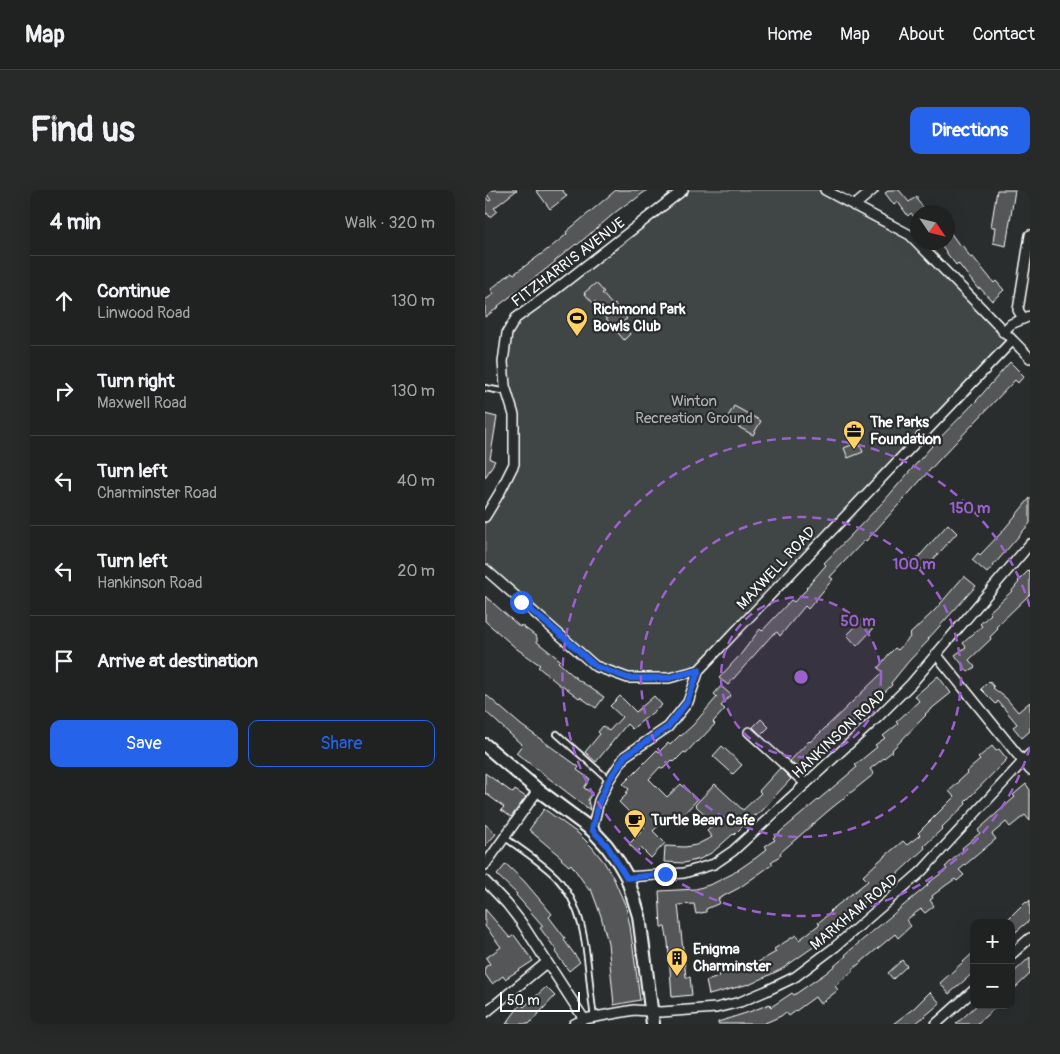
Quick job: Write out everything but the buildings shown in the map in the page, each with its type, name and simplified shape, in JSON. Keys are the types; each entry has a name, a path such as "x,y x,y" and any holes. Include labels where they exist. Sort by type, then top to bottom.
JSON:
{"main road":[{"path":"485,745 538,790 592,830 606,844 627,878 639,916 653,1024"}],"street":[{"name":"FITZHARRIS AVENUE","path":"485,517 514,464 514,415 507,392 503,362 507,333 516,318 566,282 683,190"},
{"path":"825,190 910,235 1030,358"},
{"path":"854,206 873,190"},
{"path":"1003,332 1011,324 1027,317 1019,310 1030,235"},
{"name":"MAXWELL ROAD","path":"592,830 599,802 609,780 625,756 668,727 687,702 699,670 1012,341"},
{"name":"HANKINSON ROAD","path":"627,878 685,873 714,864 733,851 884,712 911,684 1030,544"},
{"path":"485,568 595,666 628,678 669,678 699,670"},
{"path":"936,654 1027,758 1030,770"},
{"path":"749,732 806,784"},
{"name":"MARKHAM ROAD","path":"574,1024 594,1016 634,1010 661,1012 716,1008 766,991 809,968 921,872 1027,758"},
{"path":"485,865 538,790"},
{"path":"485,881 521,922 584,1019"},
{"path":"1015,951 1030,938"},
{"path":"485,1013 546,963"},
{"path":"936,1024 970,994"}],"lane":[{"path":"485,388 507,392"},
{"path":"557,734 609,780"},
{"path":"504,838 544,866 557,878 571,897 582,927 594,1016"}],"green space":[{"name":"Winton Recreation Ground","path":"683,190 825,190 910,235 910,250 924,250 1012,341 695,674 628,678 595,666 485,569 485,516 514,464 514,415 503,362 516,318"}],"place":[{"name":"Richmond Park Bowls Club","path":"577,337"},
{"name":"The Parks Foundation","path":"854,450"},
{"name":"Turtle Bean Cafe","path":"635,839"},
{"name":"Enigma Charminster","path":"677,977"}],"route":[{"path":"521,602 595,666 628,678 669,678 699,670 687,702 668,727 625,756 609,780 599,802 592,830 606,844 627,878 665,874"}]}
